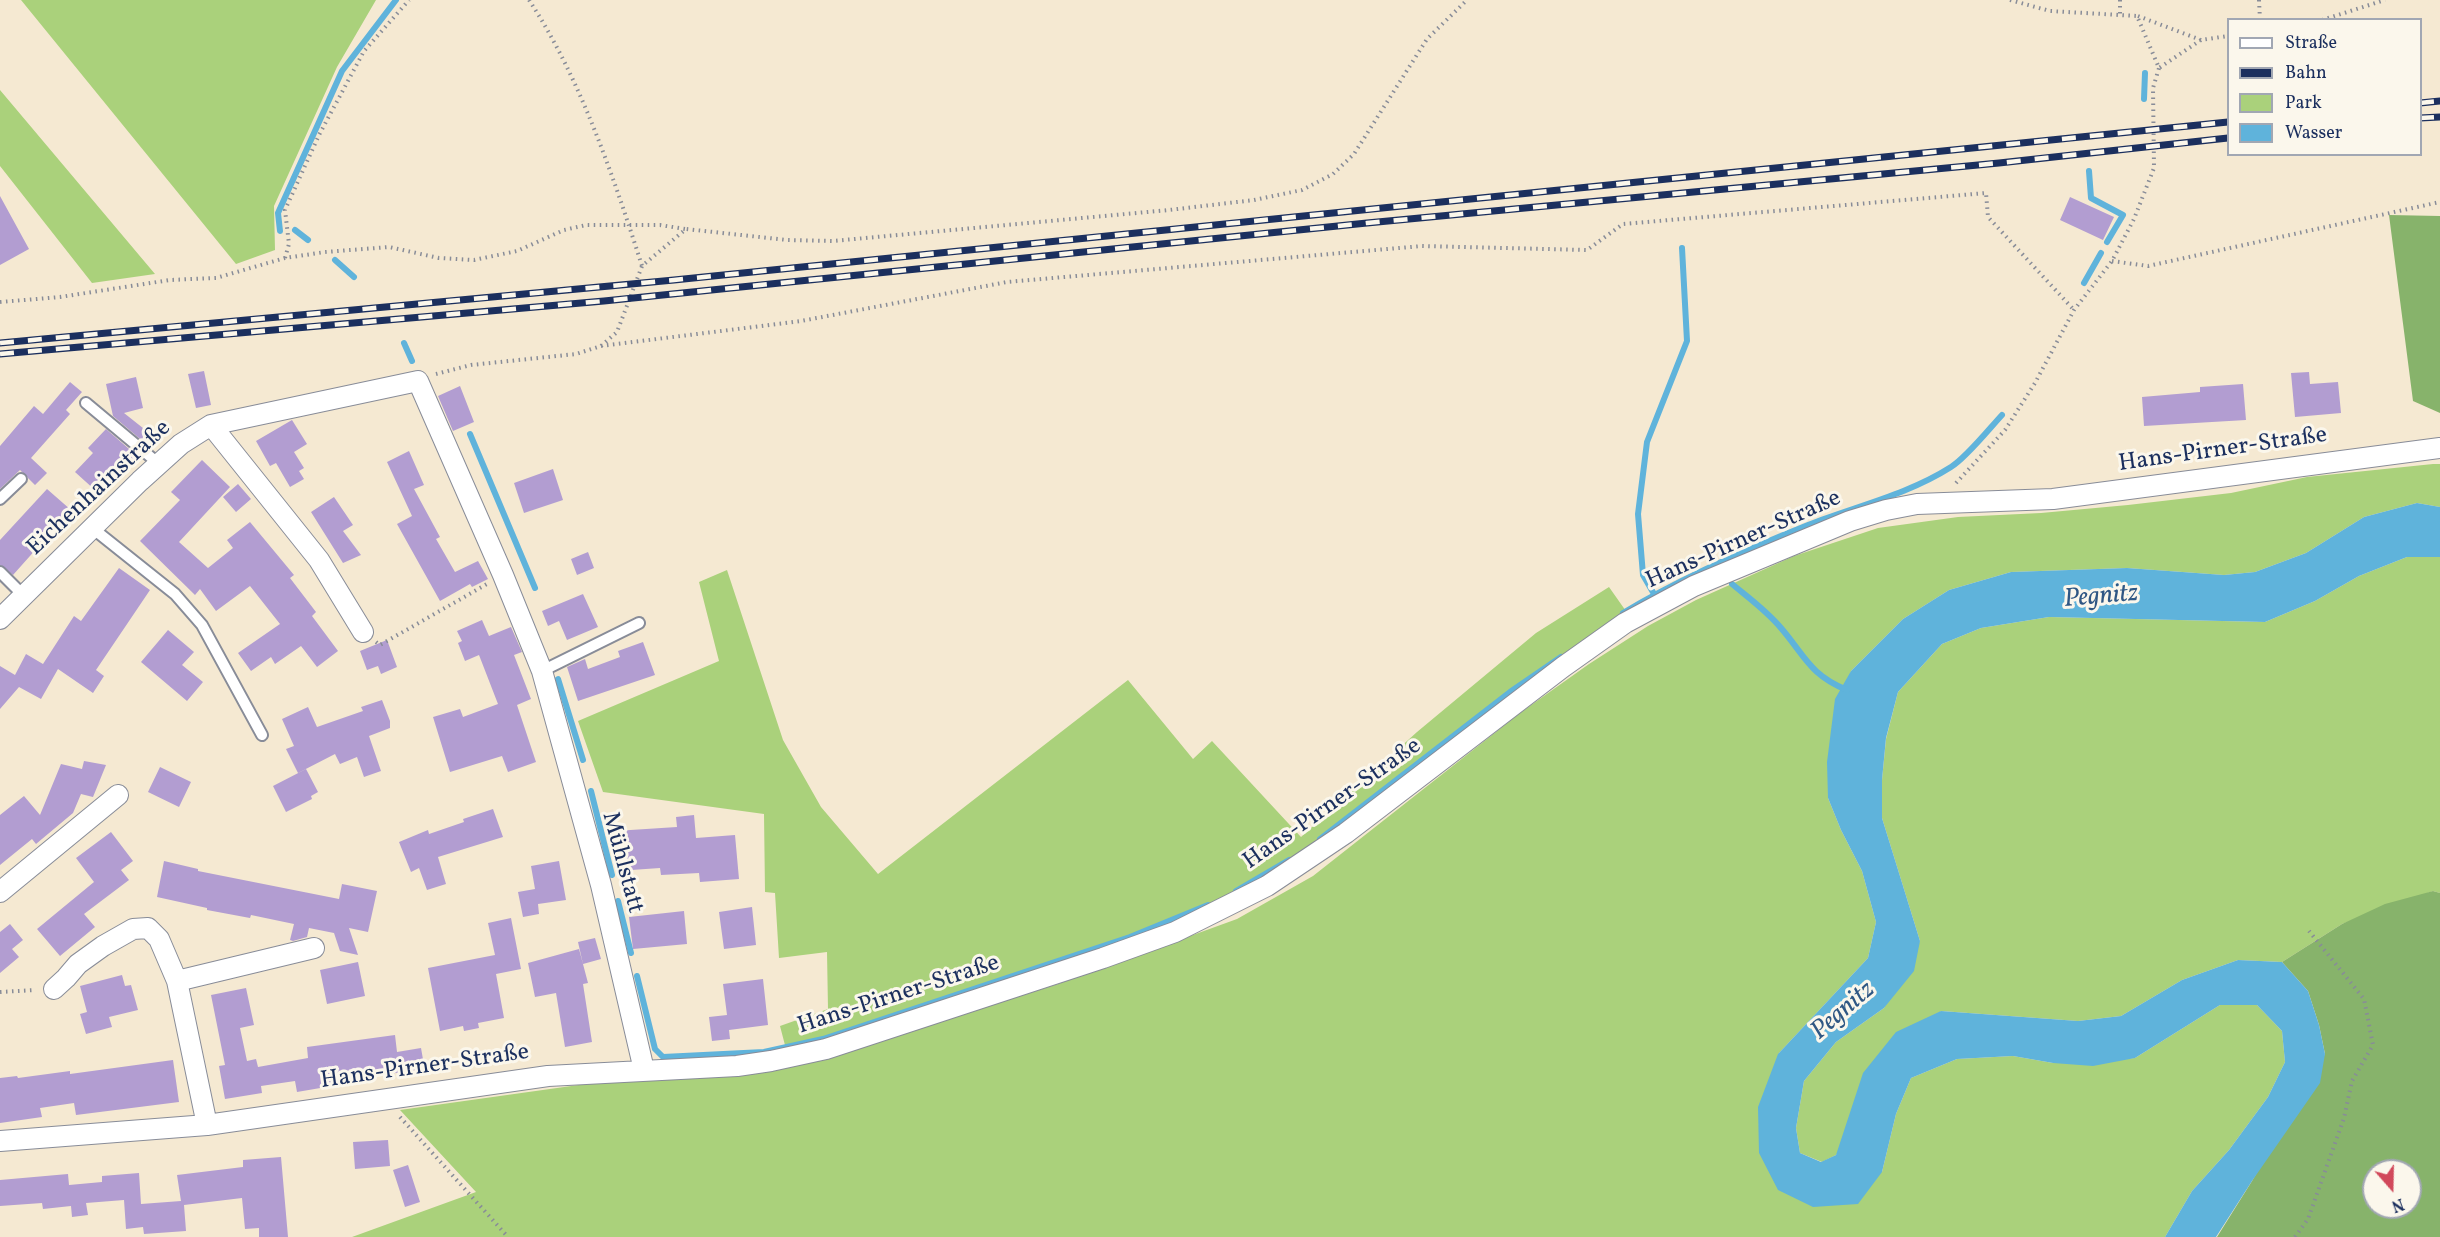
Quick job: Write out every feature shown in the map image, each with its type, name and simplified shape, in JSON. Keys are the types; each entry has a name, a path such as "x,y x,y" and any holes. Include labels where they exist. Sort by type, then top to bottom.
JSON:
{"street":[{"name":"Eichenhainstraße","path":"0,619 91,527 159,464 181,444 211,424 418,381"},
{"name":"Mühlstatt","path":"418,381 503,575 542,671 601,885 644,1070"},
{"name":"Eichenhainstraße","path":"211,424 319,560 363,632"},
{"name":"Hans-Pirner-Straße","path":"0,1141 207,1125 548,1076 737,1066 826,1049 1175,932 1268,886 1336,840 1563,667 1625,624 1669,598 1801,539 1886,510 1917,504 2065,498 2440,448"},
{"path":"0,892 118,795"},
{"path":"54,989 78,964 103,946 133,929 148,928 159,939 177,981 207,1125"},
{"path":"177,981 314,948"}],"lane":[{"path":"86,403 159,464"},
{"path":"0,499 21,479"},
{"path":"91,527 174,594 202,626 262,735"},
{"path":"0,572 23,596"},
{"path":"542,671 639,623"}],"path":[{"path":"285,258 290,244 285,210 319,135 364,51 409,0"},
{"path":"529,0 559,52 599,145 629,224 642,266"},
{"path":"0,302 60,297 170,280 216,278 285,258 389,247 439,258 474,260 517,250 564,230 586,225 629,224 787,240 833,241 1254,200 1302,190 1333,174 1354,154 1427,39 1467,0"},
{"path":"2010,0 2049,11 2137,16 2201,40"},
{"path":"2120,0 2120,15"},
{"path":"2259,0 2260,18"},
{"path":"2328,18 2385,0"},
{"path":"1949,502 1955,484 2005,430 2035,383 2074,310 2112,261 2134,219 2154,168 2153,88 2158,68 2137,16"},
{"path":"2158,68 2201,40 2227,36"},
{"path":"440,372 471,365 576,354 601,346 801,321 1007,282 1422,246 1587,250 1623,224 1986,193 1988,217 2074,310"},
{"path":"2112,261 2148,266 2440,202"},
{"path":"601,346 617,332 642,266 686,229"},
{"path":"363,632 380,645 503,575"},
{"path":"2295,1237 2308,1219 2344,1118 2352,1082 2373,1046 2364,999 2309,931"},
{"path":"0,992 54,989"},
{"path":"383,1099 508,1237"}],"green space":[{"path":"21,0 376,0 337,67 274,206 275,250 236,264"},
{"path":"0,90 155,274 92,283 0,166"},
{"path":"2389,215 2440,216 2440,413 2413,401"},
{"path":"2440,464 2440,507 2417,503 2364,517 2306,553 2255,572 2224,575 2127,568 2011,572 1949,590 1903,619 1851,671 1828,798 1862,871 1876,922 1868,958 1779,1053 1759,1153 1882,1172 1896,1114 1911,1078 1957,1059 2013,1056 2053,1063 2135,1058 2220,1005 2257,1005 2282,1031 2285,1062 2268,1097 2229,1150 2192,1191 2165,1237 352,1237 476,1192 400,1110 607,1081 723,1076 819,1060 1058,984 1237,919 1313,876 1520,713 1589,664 1648,626 1696,600 1794,556 1878,528 1958,517 2041,513 2128,505 2231,493 2307,477"},
{"path":"2407,557 2440,557 2440,893 2433,891 2342,924 2282,962 2238,960 2182,980 2121,1016 2078,1021 1941,1011 1836,1155 1822,1162 1800,1153 1796,1128 1804,1081 1836,1042 1884,1008 1920,941 1882,818 1882,780 1886,739 1898,692 1942,644 1981,628 2049,617 2265,622 2315,601 2359,576"},
{"path":"727,570 783,740 821,807 878,874 1128,680 1193,759 1212,741 1301,837 1417,732 1536,633 1609,587 1628,614 1327,835 1261,880 1150,931 823,1039 786,1049 780,1026 828,1009 827,952 779,958 775,893 765,892 764,814 603,792 578,721 719,661 699,582"},
{"path":"2433,891 2440,893 2440,1237 2217,1237 2325,1054 2308,991 2282,962 2342,924 2385,904"}],"water":[{"name":"Pegnitz","path":"2417,503 2440,507 2440,557 2407,557 2359,576 2315,601 2265,622 2049,617 1981,628 1942,644 1898,692 1886,738 1882,780 1882,818 1920,941 1914,971 1884,1008 1836,1042 1804,1081 1796,1128 1800,1153 1821,1162 1836,1155 1863,1073 1896,1032 1941,1011 2078,1021 2121,1016 2182,980 2238,960 2282,962 2308,991 2319,1025 2325,1054 2320,1083 2216,1237 2165,1237 2192,1191 2229,1150 2268,1097 2285,1062 2282,1031 2257,1005 2220,1005 2135,1058 2093,1066 2053,1063 2013,1056 1957,1059 1911,1078 1896,1114 1882,1172 1858,1204 1813,1207 1778,1190 1759,1153 1758,1107 1778,1054 1868,958 1876,922 1862,871 1828,798 1827,762 1835,699 1851,671 1903,619 1949,590 2011,572 2127,568 2224,575 2255,572 2306,553 2364,517"}],"building":[{"path":"0,196 29,249 0,265"},
{"path":"2070,197 2114,217 2103,240 2060,220"},
{"path":"204,371 211,405 196,408 188,374"},
{"path":"2309,372 2310,384 2338,382 2341,413 2295,417 2291,373"},
{"path":"136,377 143,408 124,413 153,436 146,444 113,416 106,384"},
{"path":"70,382 82,392 66,410 70,414 31,458 47,473 35,485 20,470 0,489 0,446 34,406 43,414"},
{"path":"2243,384 2246,420 2144,426 2142,397 2200,392 2200,387"},
{"path":"460,386 474,422 453,431 438,396"},
{"path":"292,420 307,444 294,452 304,468 299,471 304,479 290,487 276,463 270,466 256,441"},
{"path":"106,429 136,455 132,460 128,457 96,491 75,472 93,453 88,448"},
{"path":"409,451 424,485 414,489 440,537 436,539 455,572 478,561 488,579 472,587 470,584 440,601 397,524 412,516 387,462"},
{"path":"202,460 230,487 179,542 208,568 233,548 227,540 250,522 294,575 290,578 316,612 312,616 338,651 317,667 301,646 275,664 271,657 251,671 238,653 280,624 250,586 216,611 200,589 195,595 140,541 180,500 171,492"},
{"path":"553,469 563,500 524,513 514,483"},
{"path":"238,484 251,499 236,512 223,497"},
{"path":"47,489 71,510 13,575 0,565 0,540"},
{"path":"334,497 353,525 343,531 361,555 343,563 311,512"},
{"path":"588,552 594,568 577,575 571,559"},
{"path":"119,568 150,590 96,670 104,676 93,693 58,669 41,699 19,687 0,709 0,666 15,675 26,654 43,664 74,616 81,621"},
{"path":"583,594 598,627 567,640 559,621 548,626 542,611"},
{"path":"482,620 489,636 511,627 522,652 514,655 531,699 517,705 536,762 508,772 502,756 450,772 433,717 460,709 463,717 498,704 479,655 465,661 458,643 462,641 457,631"},
{"path":"168,630 194,652 182,665 203,682 187,701 141,662"},
{"path":"387,640 397,667 381,674 378,666 367,670 360,651"},
{"path":"643,642 655,675 578,701 567,667 585,659 588,669 620,657 618,651"},
{"path":"382,700 390,721 390,728 369,736 381,771 364,777 357,757 340,764 335,754 298,773 286,749 294,746 282,719 308,707 317,727 363,711 361,707"},
{"path":"84,761 106,765 93,797 81,794 73,813 36,844 32,839 0,865 0,815 24,796 40,815 61,764 82,769"},
{"path":"160,767 191,782 179,807 148,792"},
{"path":"306,769 318,792 311,796 312,799 286,812 273,786"},
{"path":"493,809 503,837 438,857 446,884 427,890 419,868 411,872 399,842 428,830 429,834 464,822 463,819"},
{"path":"694,815 696,838 735,835 739,879 700,882 699,873 661,875 660,868 617,871 615,831 677,827 676,817"},
{"path":"111,832 133,861 121,870 129,880 84,914 95,927 60,956 37,929 94,882 76,858"},
{"path":"164,861 198,869 198,871 339,899 342,884 377,891 368,932 349,928 358,955 340,951 334,933 309,928 307,937 293,941 290,940 294,924 251,915 250,918 207,910 207,908 157,897"},
{"path":"559,861 566,900 538,904 539,914 523,917 518,892 535,889 531,866"},
{"path":"752,907 756,945 724,949 719,912"},
{"path":"684,911 687,944 633,949 629,917"},
{"path":"511,918 521,969 496,974 504,1018 478,1023 479,1028 464,1031 463,1026 440,1031 428,968 495,955 488,923"},
{"path":"10,924 23,940 12,949 19,957 0,973 0,932"},
{"path":"595,938 601,959 583,964 578,942"},
{"path":"579,949 588,983 583,984 592,1042 565,1047 556,993 535,997 528,963"},
{"path":"358,962 365,996 327,1004 320,970"},
{"path":"122,975 125,986 131,985 138,1010 109,1017 112,1027 86,1034 80,1014 87,1012 80,986"},
{"path":"763,979 768,1025 729,1030 730,1039 712,1041 709,1017 727,1015 723,984"},
{"path":"246,988 254,1025 240,1028 247,1061 256,1059 258,1067 308,1058 307,1047 395,1035 397,1052 421,1048 424,1065 417,1066 417,1070 332,1082 332,1086 297,1092 295,1081 261,1086 262,1093 225,1099 219,1066 225,1065 211,995"},
{"path":"173,1060 179,1102 76,1115 74,1103 40,1108 42,1117 0,1123 0,1078 70,1071 70,1074"},
{"path":"388,1140 390,1166 355,1169 353,1142"},
{"path":"281,1157 288,1237 259,1237 259,1228 245,1229 242,1198 184,1205 186,1231 144,1234 143,1227 126,1229 124,1200 86,1203 88,1215 72,1217 71,1206 43,1209 42,1203 0,1206 0,1180 68,1174 69,1185 102,1182 102,1176 139,1173 141,1204 181,1201 177,1175 243,1167 243,1160"},
{"path":"408,1165 420,1202 405,1207 393,1170"}],"waterway":[{"path":"280,231 278,213 342,71 396,0"},
{"path":"2144,99 2145,73"},
{"path":"2089,171 2091,198 2123,215 2107,242"},
{"path":"295,230 308,240"},
{"path":"1654,594 1643,575 1638,514 1647,442 1687,341 1682,248"},
{"path":"2084,283 2101,253"},
{"path":"335,260 354,277"},
{"path":"404,343 412,361"},
{"path":"1623,613 1690,576 1737,555 1808,525 1899,493 1934,477 1963,457 2002,415"},
{"path":"470,434 535,588"},
{"path":"1732,584 1776,622 1816,671 1847,690"},
{"path":"1320,839 1510,692 1561,657"},
{"path":"558,679 583,760"},
{"path":"591,791 612,875"},
{"path":"1236,891 1289,860"},
{"path":"618,901 631,953"},
{"path":"637,976 655,1049 663,1057 764,1052 823,1039 1130,937 1208,905"}],"railway":[{"path":"2422,103 2440,101"},
{"path":"2422,118 2440,117"},
{"path":"0,343 674,280 2227,122"},
{"path":"0,354 604,301 1367,223 1999,163 2227,138"}]}
